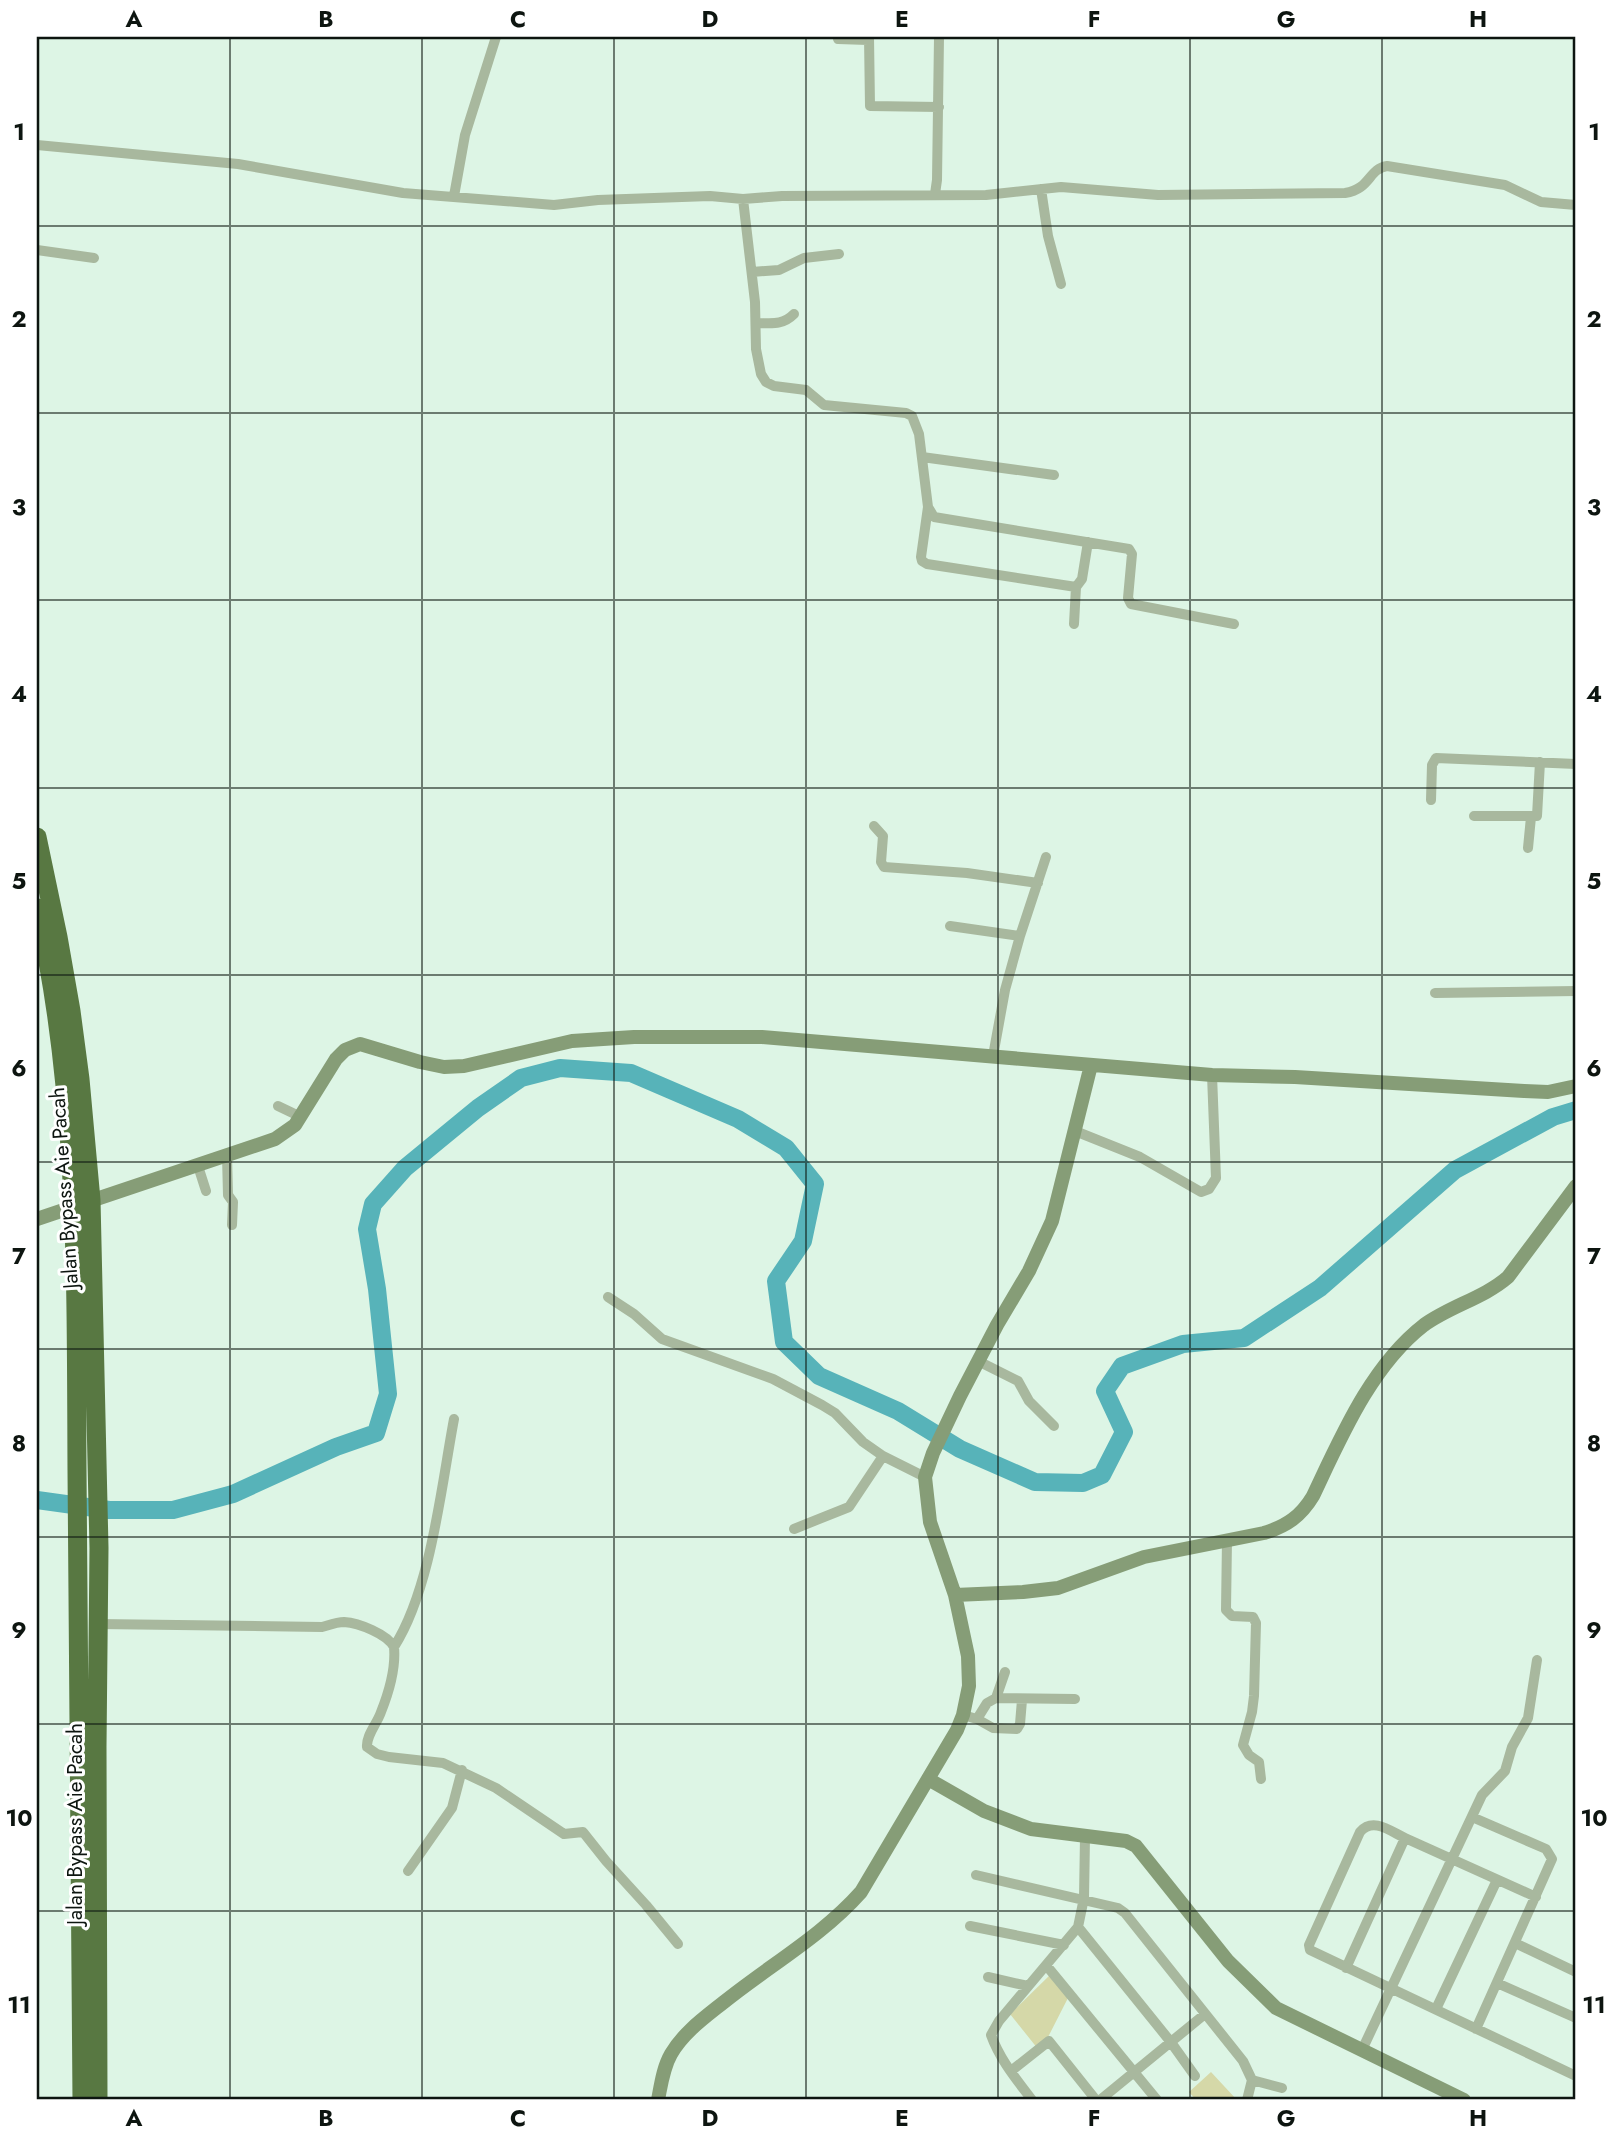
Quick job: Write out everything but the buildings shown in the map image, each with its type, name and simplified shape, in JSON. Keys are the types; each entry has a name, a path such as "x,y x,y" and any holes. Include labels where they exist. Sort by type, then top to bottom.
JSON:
{"highway":[{"name":"Jalan Bypass Aie Pacah","path":"37,837 58,937 80,1079 82,1203 77,1459 82,2100"},
{"name":"Jalan Bypass Aie Pacah","path":"37,908 49,968 82,1203 98,1457 96,2022 99,2100"}],"street":[{"path":"454,197 467,128 496,37"},
{"path":"935,194 939,37"},
{"path":"838,39 868,39 870,106 939,107"},
{"path":"37,145 238,164 403,193 554,205 598,200 710,197 743,199 782,196 986,195 1070,187 1133,194 1345,194 1362,188 1381,167 1387,166 1505,185 1541,202 1576,205"},
{"path":"1041,188 1048,236 1061,284"},
{"path":"743,199 752,272 757,349 761,374 766,382 774,386 806,390 824,405 906,413 912,416 922,457 928,507 921,557 924,563 1076,587"},
{"path":"37,250 94,258"},
{"path":"752,272 779,270 804,258 839,254"},
{"path":"756,323 779,324 794,314"},
{"path":"922,457 1054,475"},
{"path":"928,507 934,517 1129,549 1132,554 1128,598 1131,604 1234,624"},
{"path":"1074,624 1076,587 1082,579 1088,542"},
{"path":"1431,800 1432,765 1436,758 1576,764"},
{"path":"1475,816 1536,817 1539,812 1540,762"},
{"path":"1528,848 1531,817"},
{"path":"874,827 883,836 880,862 884,867 967,873 1038,883"},
{"path":"993,1056 1005,990 1046,857"},
{"path":"950,926 1020,936"},
{"path":"1435,993 1576,991"},
{"path":"37,1219 275,1139 295,1125 335,1059 345,1050 359,1044 444,1067 464,1066 572,1041 634,1037 762,1037 1212,1075 1295,1077 1548,1092 1576,1086"},
{"path":"970,1717 969,1671 955,1595 930,1522 925,1477 933,1453 960,1396 1029,1271 1052,1221 1091,1065"},
{"path":"1075,1130 1140,1157 1201,1192 1209,1189 1216,1178 1212,1075"},
{"path":"278,1106 301,1117"},
{"path":"227,1156 228,1195 233,1202 232,1225"},
{"path":"198,1166 206,1191"},
{"path":"955,1595 1058,1588 1144,1557 1281,1528 1306,1508 1355,1413 1390,1360 1408,1339 1426,1324 1491,1290 1508,1277 1576,1186"},
{"path":"608,1297 634,1314 662,1339 773,1379 822,1405 835,1413 863,1442 883,1456 925,1477"},
{"path":"978,1361 1018,1381 1029,1401 1054,1426"},
{"path":"454,1419 420,1587 412,1614 394,1647 394,1665 387,1696 366,1741 367,1747 377,1754 433,1760 462,1770 532,1810 560,1832 583,1832 678,1944"},
{"path":"794,1529 849,1507 883,1456"},
{"path":"1227,1540 1226,1609 1232,1616 1253,1617 1256,1623 1254,1696 1243,1745 1249,1755 1259,1762 1261,1779"},
{"path":"98,1624 322,1627 344,1622 387,1639 394,1647"},
{"path":"1362,2050 1482,1795 1505,1771 1513,1747 1528,1718 1537,1660"},
{"path":"996,1698 1005,1672"},
{"path":"658,2100 669,2057 686,2033 736,1992 822,1930 861,1892 950,1743 970,1717 996,1698 1075,1699"},
{"path":"970,1717 993,1728 1017,1729 1020,1724 1021,1700"},
{"path":"408,1871 452,1808 462,1770"},
{"path":"928,1779 961,1800 1031,1829 1085,1838 1126,1841 1136,1846 1228,1961 1263,1997 1287,2015 1464,2100"},
{"path":"1472,1816 1549,1852 1552,1865 1476,2029"},
{"path":"1536,1897 1374,1824 1360,1832 1309,1945 1312,1952 1576,2076"},
{"path":"1032,2100 995,2047 991,2035 999,2021 1078,1927 1084,1898 1085,1838"},
{"path":"1346,1968 1405,1838"},
{"path":"976,1875 1110,1904 1125,1913 1247,2066 1252,2080 1247,2100"},
{"path":"1436,2010 1497,1880"},
{"path":"970,1926 1065,1945"},
{"path":"1078,1927 1195,2076"},
{"path":"1515,1943 1576,1972"},
{"path":"1046,1965 1157,2100"},
{"path":"988,1977 1028,1986"},
{"path":"1497,1983 1576,2018"},
{"path":"1011,2071 1049,2041 1098,2100 1205,2014"},
{"path":"1252,2080 1282,2088"}],"green space":[{"path":"1051,1974 1069,1996 1045,2043 1038,2049 1010,2014"},
{"path":"1211,2072 1237,2100 1196,2100 1189,2092"}],"waterway":[{"path":"37,1500 109,1510 173,1510 233,1494 336,1447 376,1433 388,1394 377,1289 367,1229 373,1204 405,1168 478,1108 521,1078 560,1068 631,1073 738,1119 786,1148 815,1184 803,1241 776,1281 784,1342 819,1376 898,1411 960,1449 1035,1482 1083,1483 1102,1475 1124,1432 1105,1391 1122,1366 1183,1344 1244,1338 1320,1288 1455,1170 1553,1117 1576,1110"}]}
